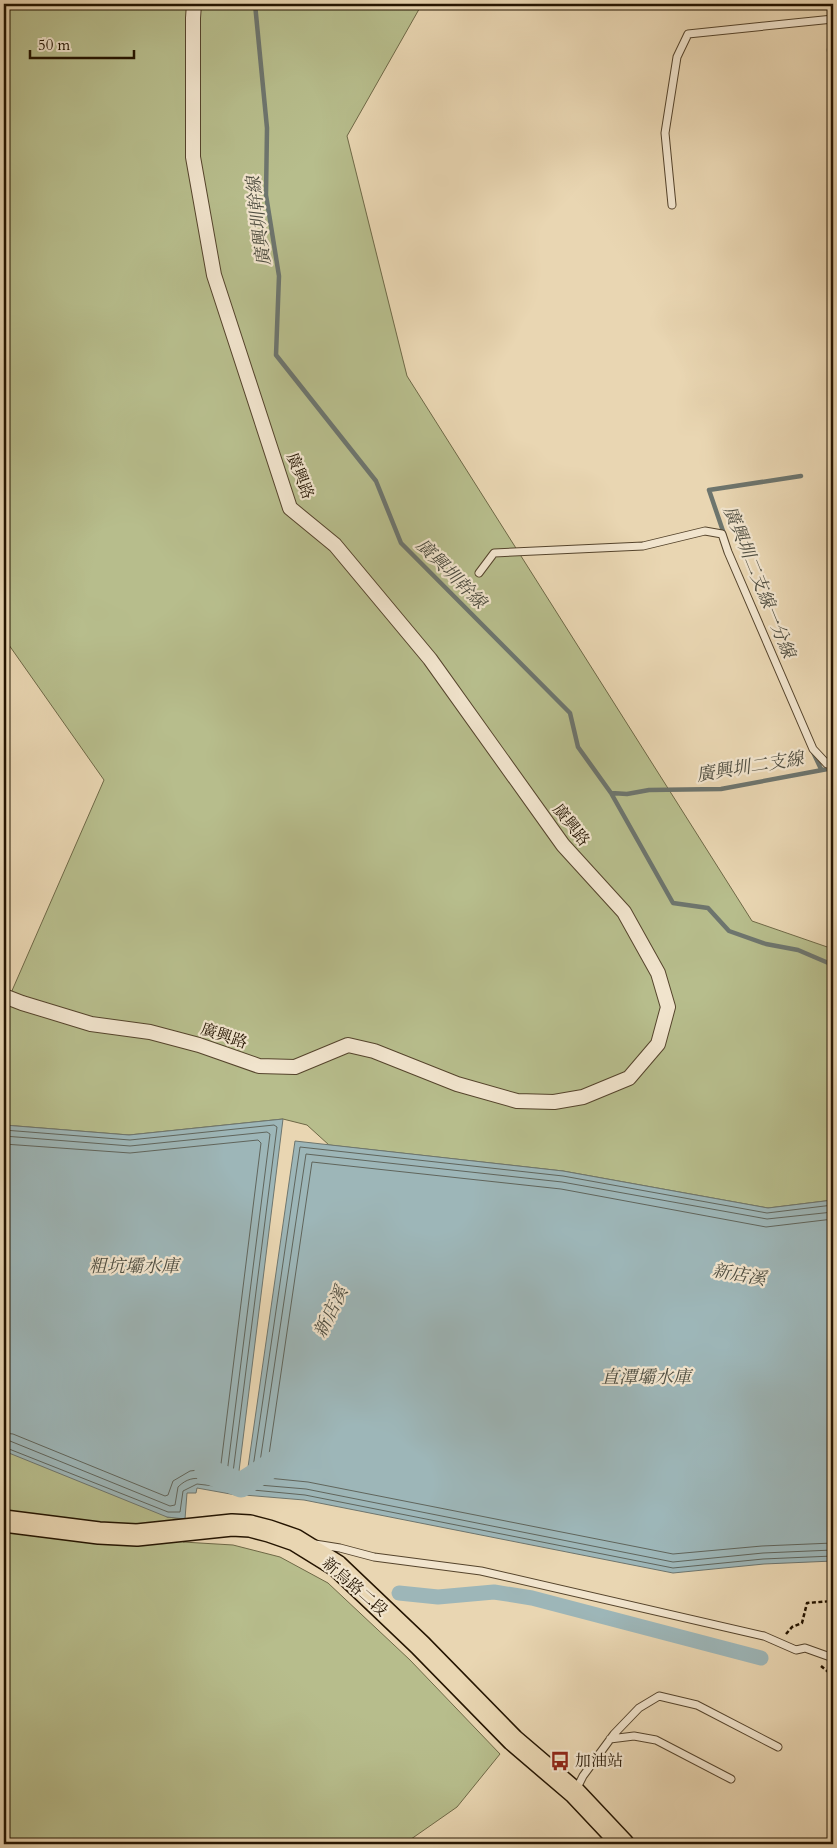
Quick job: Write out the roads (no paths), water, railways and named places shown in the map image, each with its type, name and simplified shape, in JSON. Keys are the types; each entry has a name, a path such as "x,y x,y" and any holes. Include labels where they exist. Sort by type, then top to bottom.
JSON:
{"main road":[{"name":"新烏路二段","path":"4,1521 99,1533 137,1535 241,1526 269,1531 295,1540 337,1566 420,1645 513,1740 575,1793 623,1844"}],"street":[{"name":"廣興路","path":"4,996 91,1024 150,1032 183,1041 259,1066 295,1067 348,1045 374,1051 465,1087 517,1101 554,1102 583,1097 629,1078 658,1044 668,1007 658,973 624,912 563,845 430,659 335,545 290,508 214,275 193,157 194,4"}],"lane":[{"path":"672,205 665,133 677,56 688,34 833,18"},
{"path":"479,573 494,553 644,546 705,531 722,534 728,552 814,749 827,764 833,764"},
{"path":"295,1540 340,1548 374,1557 481,1571 764,1636 796,1650 805,1648 833,1658"},
{"path":"575,1793 583,1776 610,1740 638,1708 659,1696 697,1705 778,1748"},
{"path":"610,1740 634,1736 656,1740 731,1779"}],"water":[{"name":"粗坑壩水庫","path":"283,1119 236,1495 197,1488 196,1493 187,1493 185,1519 167,1517 4,1451 4,1125 129,1135"},
{"name":"直潭壩水庫","path":"295,1141 563,1171 768,1208 833,1200 833,1561 764,1564 673,1573 304,1500 244,1495"}],"waterway":[{"name":"廣興圳幹線","path":"255,4 267,128 266,195 279,276 276,355 376,481 401,543 570,713 578,747 611,793 673,903 708,908 729,931 766,944 798,950 833,965"},
{"name":"廣興圳二支線","path":"833,13 829,50 833,94"},
{"name":"廣興圳二支線一分線","path":"724,534 709,490 801,476"},
{"name":"廣興圳二支線一分線","path":"813,752 821,769"},
{"name":"廣興圳二支線","path":"611,793 627,794 649,790 721,789 833,768"},
{"name":"新店溪","path":"207,1471 241,1485 275,1463"},
{"path":"399,1593 438,1597 494,1592 532,1598 761,1658"}],"place":[{"name":"加油站","path":"560,1761"}]}
